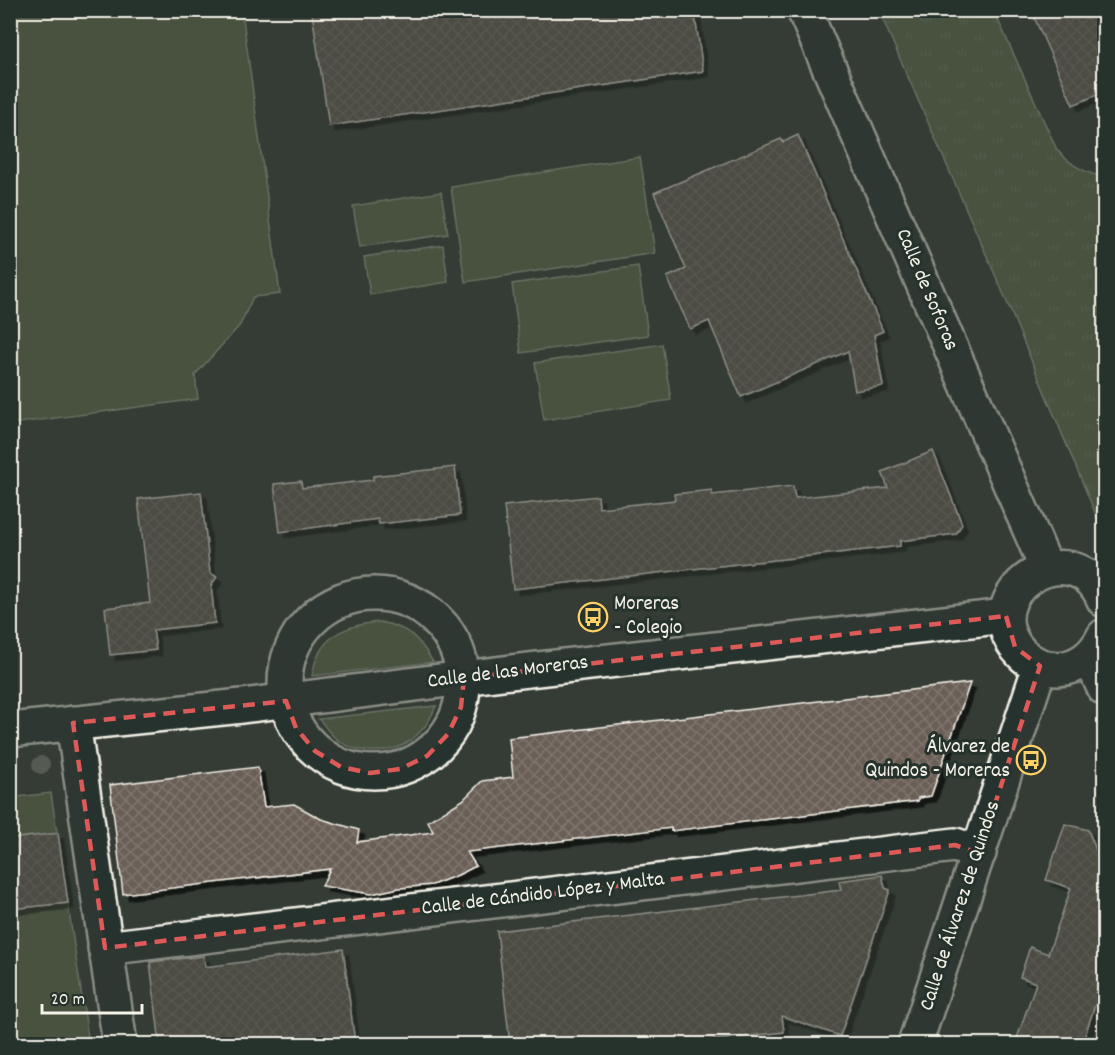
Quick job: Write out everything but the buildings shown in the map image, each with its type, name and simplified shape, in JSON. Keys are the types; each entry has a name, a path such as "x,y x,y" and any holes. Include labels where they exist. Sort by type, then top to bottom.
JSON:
{"street":[{"name":"Calle de Soforas","path":"804,10 1047,568"},
{"path":"1097,646 1075,666 1058,669 1040,666 1026,659 1015,647 1008,632 1006,616 1010,600 1018,585 1031,575 1047,568 1077,571 1090,579 1104,600"},
{"path":"363,595 392,596 419,606 442,624 457,649 464,678 461,707 448,734 427,756 400,769 370,773 341,767 315,751 296,728 286,701 285,670 294,643 311,619 335,603 363,595"},
{"name":"Calle de las Moreras","path":"10,730 286,701 464,678 1006,616"},
{"path":"1097,646 1104,688"},
{"name":"Calle de Álvarez de Quindos","path":"915,1044 1040,666"},
{"path":"73,723 120,1044"},
{"name":"Calle de Cándido López y Malta","path":"105,948 955,845 979,853"}],"highlighted area":[{"path":"1006,616 1015,647 1040,666 979,853 955,845 105,948 73,723 286,701 296,728 315,751 341,767 370,773 400,769 427,756 448,734 461,707 464,678"}],"green space":[{"path":"10,11 242,11 280,294 253,297 240,325 195,375 198,399 11,424"},
{"path":"879,11 994,11 1057,150 1078,168 1104,177 1104,534 1004,295"},
{"path":"640,157 655,253 465,282 451,187"},
{"path":"441,192 448,234 360,247 353,206"},
{"path":"443,245 448,282 370,295 364,257"},
{"path":"638,266 648,335 521,353 512,284"},
{"path":"662,344 671,400 544,420 535,363"},
{"path":"380,622 398,627 412,635 433,662 312,676 320,652 334,636 355,626"},
{"path":"436,706 419,733 399,747 387,750 362,750 340,742 319,719"},
{"path":"51,793 89,1044 11,1044 10,798"}],"place":[{"name":"Moreras - Colegio","path":"593,617"},
{"name":"Álvarez de Quindos - Moreras","path":"1031,760"}]}
